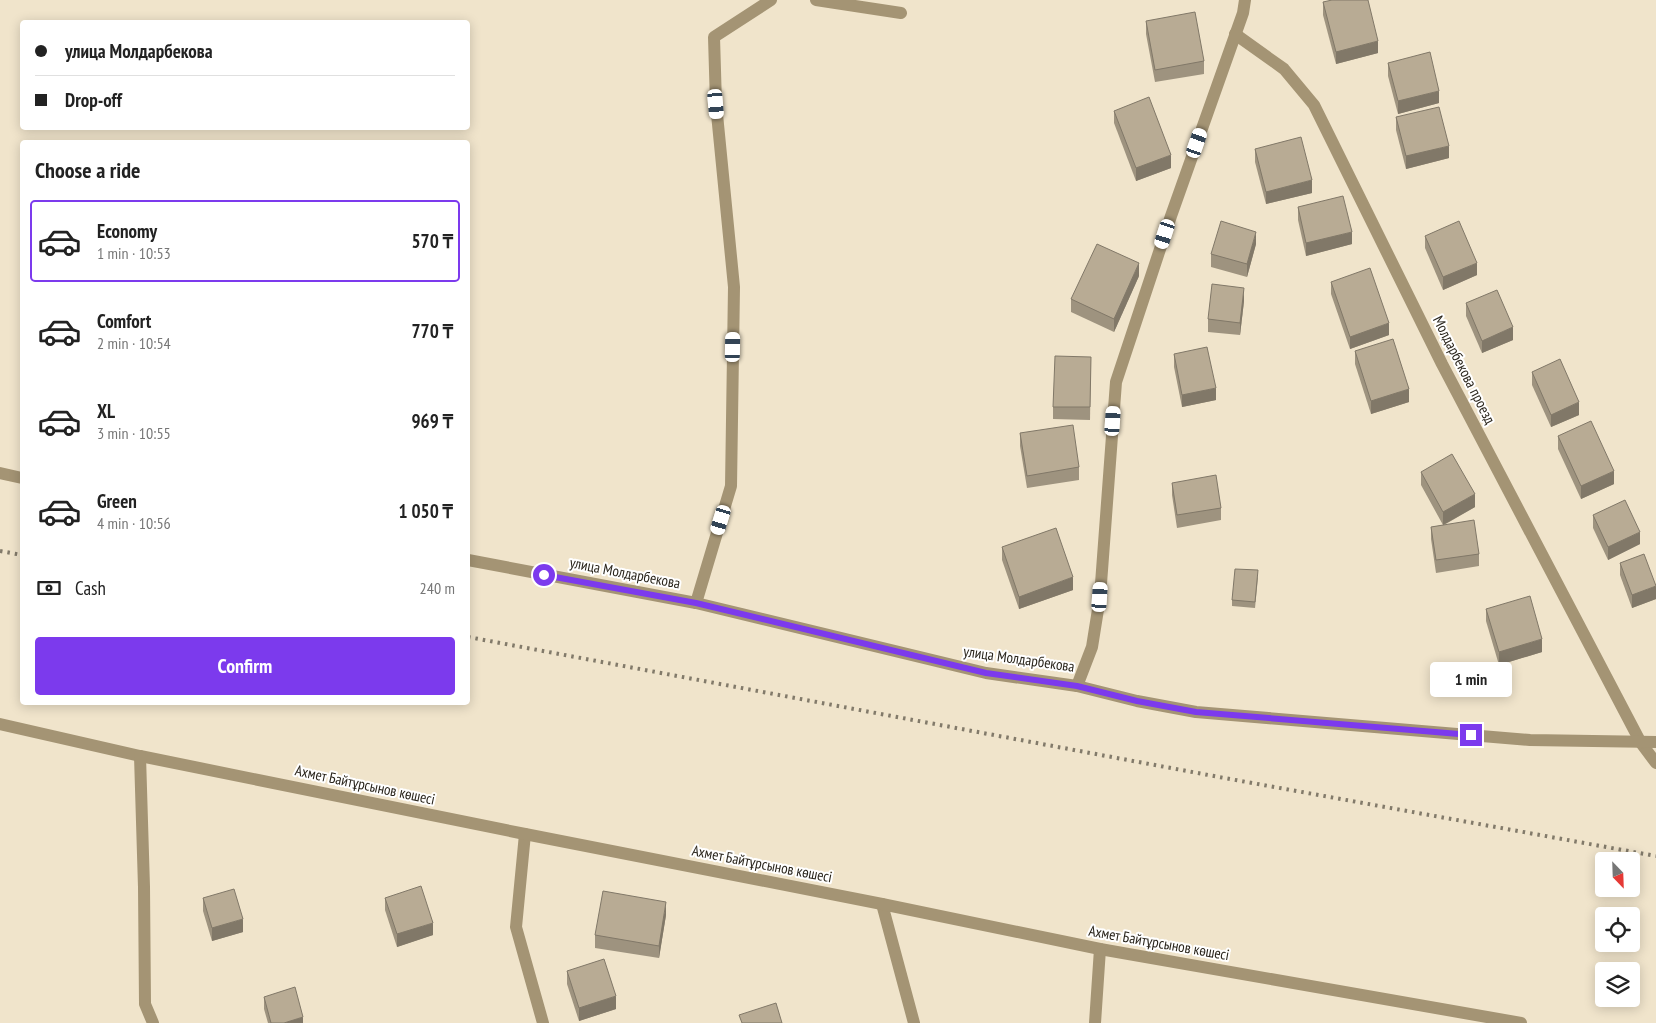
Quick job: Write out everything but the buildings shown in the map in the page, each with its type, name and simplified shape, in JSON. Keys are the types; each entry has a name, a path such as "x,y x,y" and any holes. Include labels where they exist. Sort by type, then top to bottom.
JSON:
{"street":[{"path":"696,603 731,486 734,287 716,104 714,37 771,0"},
{"path":"816,0 901,13"},
{"name":"улица Молдарбекова","path":"470,560 696,603 986,673 1077,686 1092,647 1100,597 1116,382 1171,216 1243,12 1245,0"},
{"name":"Молдарбекова проезд","path":"1235,34 1284,69 1314,105 1442,364 1641,743 1656,763"},
{"path":"0,474 20,478"},
{"path":"1077,686 1137,701 1196,712 1530,740 1656,742"},
{"name":"Ахмет Байтұрсынов көшесі","path":"0,724 140,756 1100,949 1521,1023"},
{"path":"140,756 144,888 144,1004 153,1023"},
{"path":"525,834 516,926 543,1023"},
{"path":"882,904 914,1023"},
{"path":"1094,1023 1100,949"}],"railway":[{"path":"0,551 20,555"},
{"path":"470,637 1219,777 1656,856"}],"route":[{"path":"544,575 696,603 986,673 1077,686 1137,701 1196,712 1471,735"}]}
